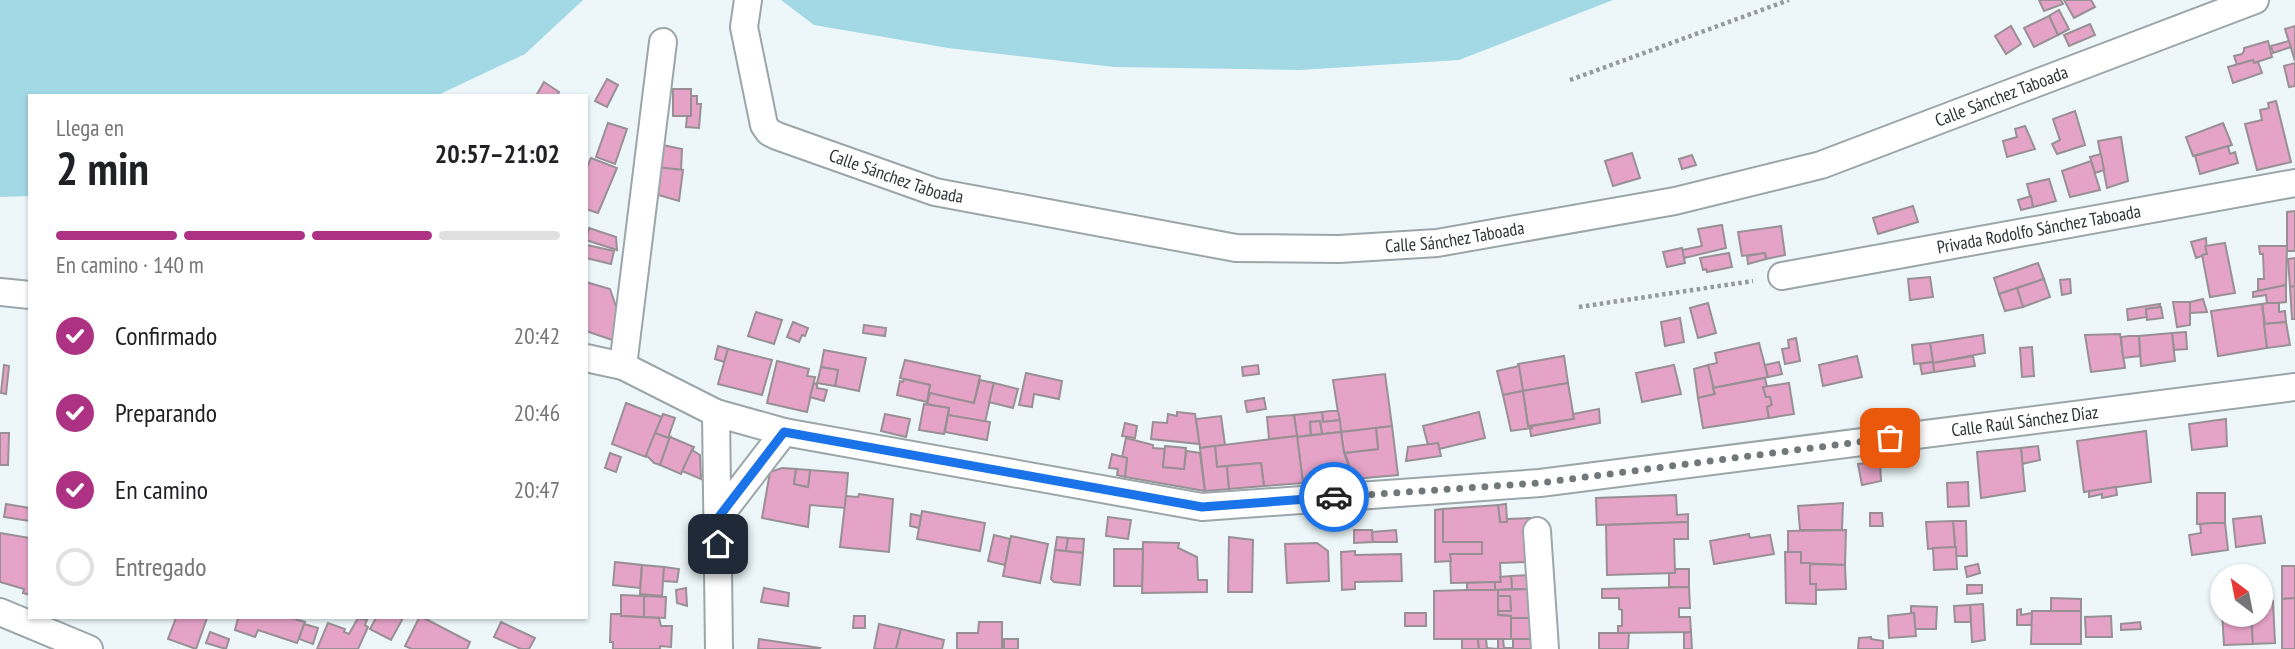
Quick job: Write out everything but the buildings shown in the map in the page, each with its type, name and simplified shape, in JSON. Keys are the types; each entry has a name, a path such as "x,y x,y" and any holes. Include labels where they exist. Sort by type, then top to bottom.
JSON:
{"street":[{"name":"Calle Sánchez Taboada","path":"748,0 744,27 761,112 764,125 769,132 777,136 935,192 1236,248 1339,249 1437,243 1675,201 1821,165 2255,0"},
{"path":"623,366 663,42"},
{"name":"Privada Rodolfo Sánchez Taboada","path":"1782,276 2295,183"},
{"path":"0,292 28,295"},
{"name":"Calle Raúl Sánchez Díaz","path":"588,358 623,366 716,413 784,432 1202,507 1539,483 2295,387"},
{"path":"716,413 719,649"},
{"path":"718,518 784,432"},
{"path":"1537,531 1545,649"},
{"path":"0,612 89,649"}],"path":[{"path":"1570,80 1789,0"},
{"path":"1579,307 1782,276"}],"shaded area":[{"path":"0,0 583,0 525,54 440,94 28,94 28,196 0,197"},
{"path":"781,0 1613,0 1459,60 1299,70 1114,67 948,48 814,25"}],"way so far":[{"path":"1334,497 1539,483 1890,438"}],"route":[{"path":"718,544 718,518 784,432 1202,507 1334,497"}]}
